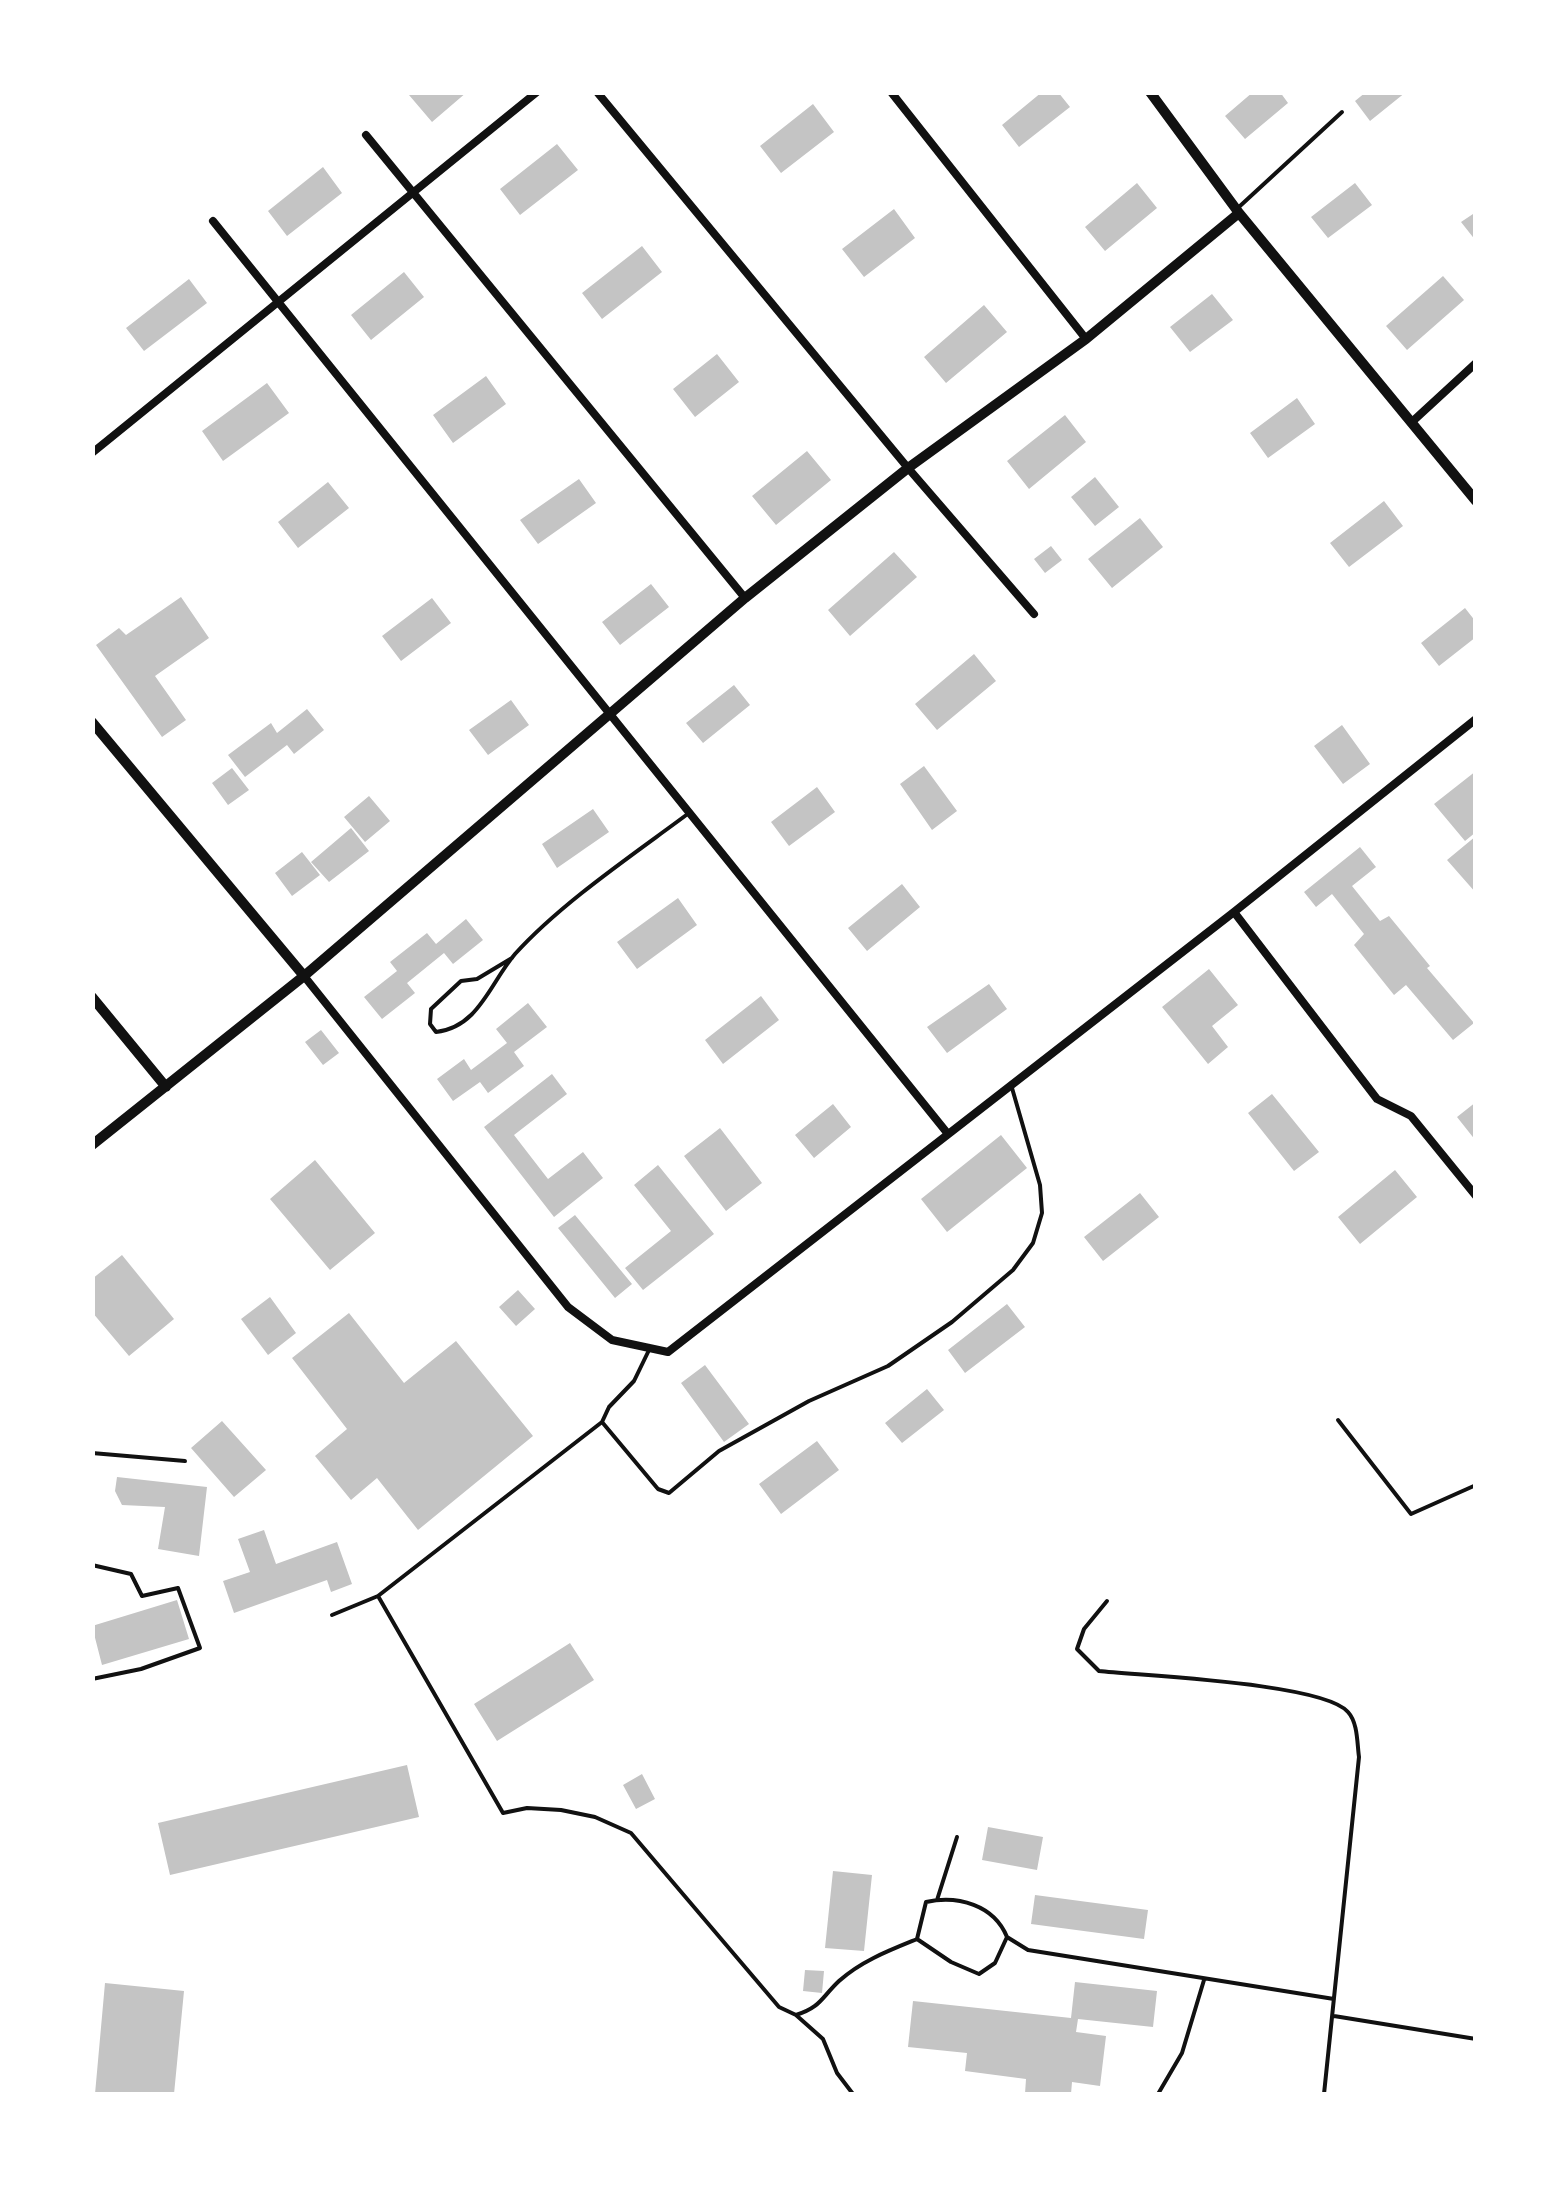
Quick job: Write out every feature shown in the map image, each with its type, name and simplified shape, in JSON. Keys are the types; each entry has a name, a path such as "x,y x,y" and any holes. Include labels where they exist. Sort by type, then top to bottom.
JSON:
{"street":[{"path":"92,453 537,92"},
{"path":"597,92 1034,614"},
{"path":"891,92 1086,339"},
{"path":"1150,92 1238,211 1476,501"},
{"path":"366,135 745,598"},
{"path":"92,1145 304,976 745,598 908,468 1086,339 1238,211"},
{"path":"213,221 948,1134"},
{"path":"1413,421 1476,363"},
{"path":"92,722 304,976 568,1306 612,1340 668,1352 1476,719"},
{"path":"1234,912 1377,1100 1411,1116 1476,1196"},
{"path":"92,997 166,1087"}],"lane":[{"path":"1238,211 1342,112"},
{"path":"512,958 484,1002 454,1030 436,1032 430,1024 431,1009 461,981 477,978 512,958 616,866 690,813"},
{"path":"602,1422 658,1489 669,1493 719,1451 809,1401 888,1366 952,1322 1013,1270 1033,1243 1042,1213 1040,1185 1012,1085"},
{"path":"332,1615 378,1596 602,1422 609,1407 634,1381 650,1348"},
{"path":"1338,1420 1411,1514 1476,1484"},
{"path":"92,1453 184,1461"},
{"path":"92,1565 131,1574 142,1596 178,1588 200,1648 140,1669 92,1678"},
{"path":"378,1596 503,1813 526,1808 561,1810 594,1818 631,1834 779,2007 823,2039 837,2073 853,2094"},
{"path":"1107,1601 1084,1629 1077,1648 1099,1671 1294,1691 1330,1701 1348,1712 1356,1732 1359,1757 1324,2094"},
{"path":"937,1900 957,1837"},
{"path":"946,1897 976,1905 1000,1919 1006,1937 995,1964 978,1974 951,1962 917,1939 926,1902 946,1897"},
{"path":"1006,1937 1028,1950 1335,1999"},
{"path":"796,2016 816,2009 840,1981 878,1954 917,1939"},
{"path":"1158,2094 1182,2053 1204,1980"},
{"path":"1334,2016 1476,2039"}],"building":[{"path":"467,92 432,122 409,95"},
{"path":"1042,92 1058,92 1070,107 1019,147 1002,125"},
{"path":"1253,92 1280,92 1288,103 1245,139 1225,116"},
{"path":"1366,92 1406,92 1370,121 1355,101"},
{"path":"813,104 834,132 781,173 760,146"},
{"path":"557,144 578,170 520,215 500,189"},
{"path":"323,167 342,193 287,236 268,211"},
{"path":"1137,183 1157,208 1105,251 1085,227"},
{"path":"1355,183 1372,205 1328,238 1311,217"},
{"path":"894,209 915,238 864,277 842,249"},
{"path":"1476,212 1476,241 1461,222"},
{"path":"642,246 662,272 602,319 582,293"},
{"path":"404,272 424,297 371,340 351,315"},
{"path":"1443,276 1464,300 1407,350 1386,326"},
{"path":"189,279 207,303 144,351 126,328"},
{"path":"1212,294 1233,320 1190,352 1170,327"},
{"path":"984,305 1007,332 946,383 924,357"},
{"path":"717,354 739,382 695,417 673,389"},
{"path":"486,376 506,404 453,443 433,415"},
{"path":"267,383 289,413 223,461 202,431"},
{"path":"1297,398 1315,424 1268,458 1250,433"},
{"path":"1065,415 1086,442 1029,489 1007,461"},
{"path":"807,451 831,480 776,525 752,496"},
{"path":"1095,477 1119,507 1095,526 1071,497"},
{"path":"579,479 596,503 538,544 520,520"},
{"path":"328,482 349,508 298,548 278,522"},
{"path":"1384,501 1403,526 1349,567 1330,543"},
{"path":"1140,518 1163,547 1112,588 1088,559"},
{"path":"1051,546 1062,560 1045,573 1034,559"},
{"path":"894,552 917,577 850,636 828,610"},
{"path":"651,584 669,607 620,645 602,622"},
{"path":"181,597 209,638 155,676 186,720 162,737 96,645 119,628 126,635"},
{"path":"432,598 451,623 401,661 382,636"},
{"path":"1465,608 1476,622 1476,637 1439,666 1421,643"},
{"path":"974,654 996,681 937,730 915,704"},
{"path":"734,685 750,705 703,743 686,723"},
{"path":"511,700 529,725 488,755 469,730"},
{"path":"307,709 324,730 294,754 287,745 245,777 228,755 271,723 277,733"},
{"path":"1342,725 1370,764 1343,784 1314,746"},
{"path":"924,766 957,811 932,830 900,784"},
{"path":"232,768 249,790 228,805 212,783"},
{"path":"1476,771 1476,832 1465,841 1434,804"},
{"path":"817,787 835,812 789,846 771,822"},
{"path":"369,796 390,821 365,842 344,817"},
{"path":"593,809 609,832 557,868 542,844"},
{"path":"351,828 369,851 329,882 311,862"},
{"path":"1476,836 1476,893 1447,860"},
{"path":"1360,847 1376,867 1352,886 1380,921 1389,916 1474,1023 1453,1040 1406,985 1394,995 1354,945 1364,934 1332,894 1316,907 1304,892"},
{"path":"302,852 320,875 292,896 275,873"},
{"path":"902,884 920,907 867,951 848,928"},
{"path":"678,898 697,925 637,969 617,942"},
{"path":"466,919 483,940 453,964 444,953 407,983 415,993 382,1019 364,997 397,971 390,962 427,933 436,944"},
{"path":"1209,969 1238,1005 1212,1026 1228,1047 1208,1064 1162,1007"},
{"path":"989,984 1007,1009 947,1053 927,1027"},
{"path":"761,996 779,1020 723,1064 705,1040"},
{"path":"528,1003 547,1027 514,1052 524,1066 488,1093 480,1082 453,1101 437,1079 464,1059 471,1070 507,1043 496,1029"},
{"path":"321,1030 339,1053 323,1065 305,1042"},
{"path":"552,1074 567,1094 514,1135 548,1179 583,1152 603,1178 554,1217 484,1127"},
{"path":"1272,1094 1319,1152 1294,1171 1248,1113"},
{"path":"1476,1102 1476,1141 1457,1117"},
{"path":"833,1104 851,1127 814,1158 795,1135"},
{"path":"720,1128 762,1183 726,1211 684,1156"},
{"path":"1001,1135 1027,1168 947,1232 921,1199"},
{"path":"315,1160 375,1233 330,1270 270,1199"},
{"path":"658,1165 714,1234 643,1290 625,1268 671,1231 634,1185"},
{"path":"1395,1170 1417,1197 1360,1244 1338,1217"},
{"path":"1140,1193 1159,1217 1103,1261 1084,1237"},
{"path":"575,1215 632,1284 615,1298 558,1228"},
{"path":"122,1255 174,1319 129,1356 92,1312 92,1279"},
{"path":"518,1290 535,1309 516,1326 499,1307"},
{"path":"270,1297 296,1333 268,1355 241,1319"},
{"path":"1007,1304 1025,1327 965,1373 948,1350"},
{"path":"349,1313 404,1383 456,1341 533,1436 418,1530 377,1478 351,1500 315,1456 347,1429 292,1358"},
{"path":"705,1365 749,1424 724,1442 681,1383"},
{"path":"927,1389 944,1410 902,1443 885,1423"},
{"path":"222,1421 266,1470 234,1497 191,1448"},
{"path":"817,1441 839,1470 781,1514 759,1484"},
{"path":"117,1477 207,1487 199,1556 158,1549 165,1507 122,1505 115,1491"},
{"path":"264,1530 276,1564 337,1542 352,1584 331,1592 327,1580 234,1613 223,1581 250,1572 238,1539"},
{"path":"177,1600 189,1639 102,1665 92,1626"},
{"path":"570,1643 594,1680 497,1741 474,1704"},
{"path":"407,1765 419,1817 170,1875 158,1823"},
{"path":"642,1774 655,1799 636,1809 623,1785"},
{"path":"988,1827 1043,1837 1037,1870 982,1860"},
{"path":"833,1871 872,1875 864,1951 825,1948"},
{"path":"1035,1895 1148,1910 1144,1939 1031,1924"},
{"path":"805,1970 824,1971 822,1993 803,1991"},
{"path":"1075,1982 1157,1991 1153,2027 1078,2019 1076,2032 1106,2036 1100,2086 1072,2082 1071,2094 1025,2094 1026,2079 965,2071 967,2053 908,2047 913,2001 1071,2018"},
{"path":"105,1983 184,1991 174,2094 95,2094"}]}
